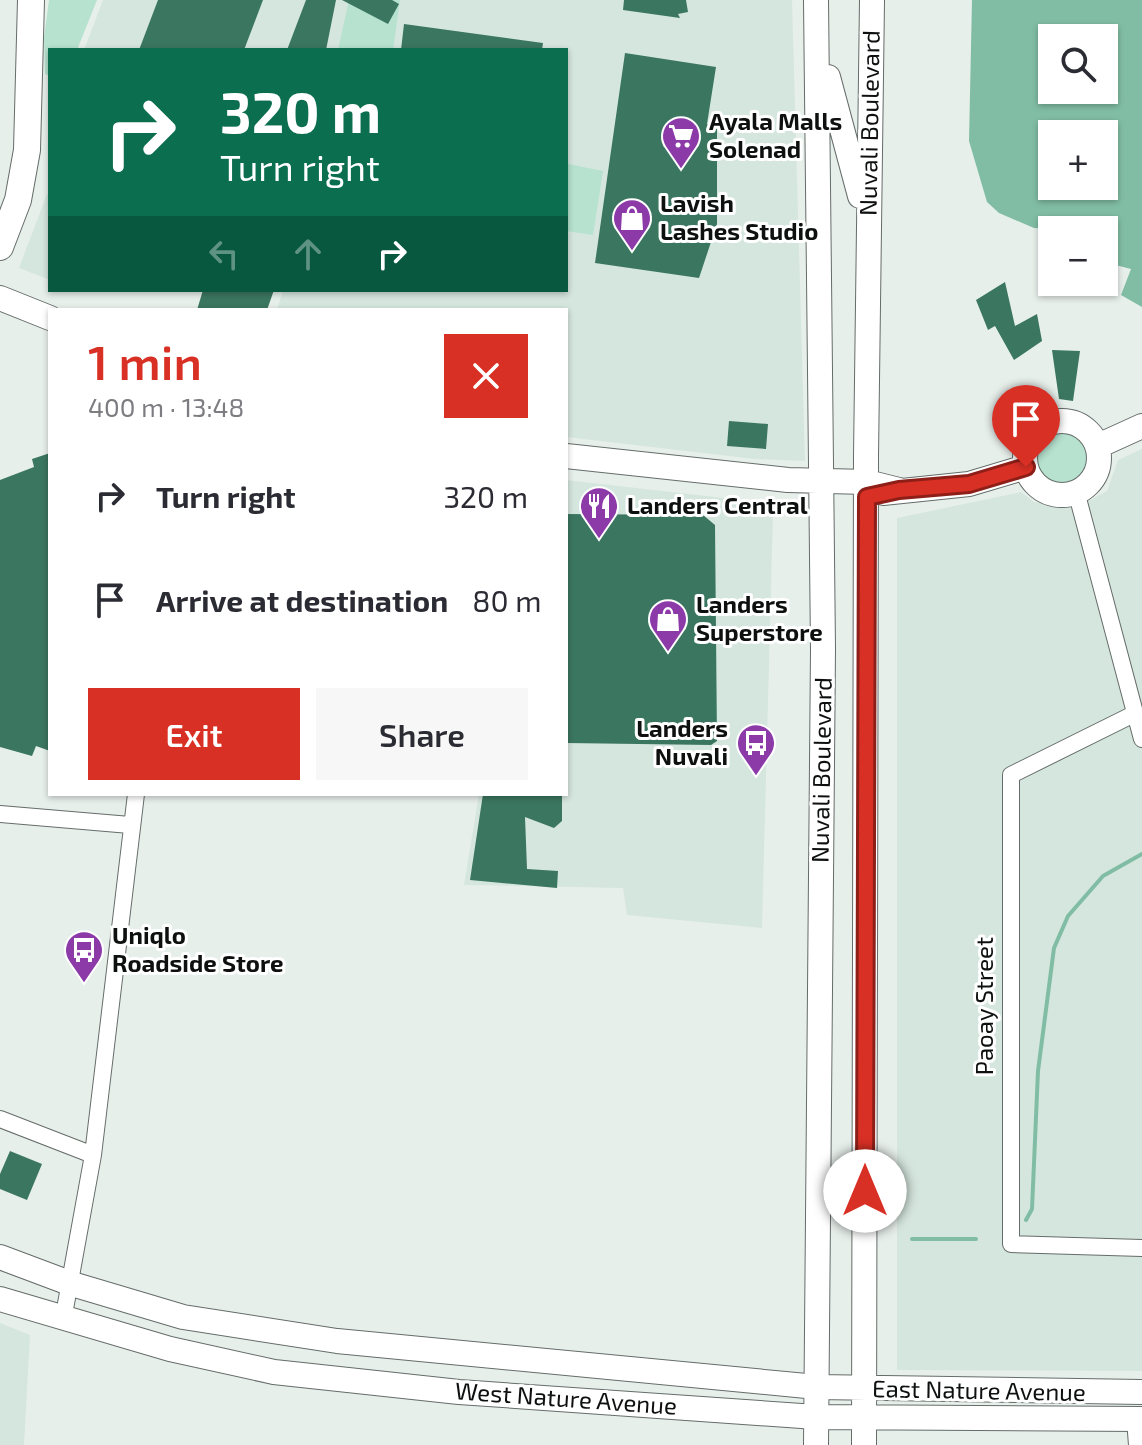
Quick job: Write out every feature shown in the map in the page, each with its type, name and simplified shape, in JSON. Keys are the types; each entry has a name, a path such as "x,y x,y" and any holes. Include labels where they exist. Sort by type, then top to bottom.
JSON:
{"main road":[{"path":"0,247 18,200 26,165 31,0"}],"street":[{"name":"Nuvali Boulevard","path":"816,0 823,649 816,1445"},
{"name":"Nuvali Boulevard","path":"864,1445 868,226 872,0"},
{"path":"818,39 868,226"},
{"path":"0,298 48,317"},
{"path":"1065,421 1082,426 1098,446 1096,475 1076,491 1062,495 1050,493 1030,478 1026,467 1028,442 1049,423 1065,421"},
{"path":"1098,446 1142,426"},
{"path":"568,456 728,473 820,488 867,490 969,484 1026,467"},
{"path":"1076,491 1142,739"},
{"name":"Paoay Street","path":"1134,714 1011,775 1008,1167 1011,1244 1142,1248"},
{"path":"63,1320 72,1284 93,1155 136,796"},
{"path":"0,814 130,825"},
{"path":"0,1119 93,1155"},
{"name":"West Nature Avenue","path":"0,1257 72,1284 183,1317 337,1341 817,1387"},
{"name":"West Nature Avenue","path":"0,1299 63,1320 274,1372 459,1392 864,1419 1139,1419"},
{"name":"East Nature Avenue","path":"817,1387 1142,1392"},
{"path":"1137,1445 1139,1419"}],"shaded area":[{"path":"49,0 97,0 78,48 48,48 48,75 45,74 44,38"},
{"name":"Ayala Malls Solenad","path":"103,0 792,0 805,461 754,459 568,437 568,308 278,308 282,292 568,292 568,48 85,48"},
{"path":"349,0 400,0 393,48 338,48"},
{"path":"972,0 1142,0 1142,307 1121,295 1131,269 1118,266 1118,216 1038,216 1038,228 1034,228 999,213 987,202 969,141"},
{"path":"568,164 603,171 593,235 568,231"},
{"path":"47,194 48,194 48,279 19,268"},
{"path":"1062,429 1082,437 1090,457 1082,477 1062,485 1042,477 1034,457 1042,437"},
{"path":"1142,449 1142,1371 897,1370 897,518 1021,492 1034,502 1076,508 1107,491 1118,460"},
{"name":"Landers Superstore","path":"568,480 724,498 773,513 762,928 627,915 623,888 464,885 479,796 568,796"},
{"path":"0,1323 30,1335 24,1445 0,1445"}],"building":[{"path":"158,0 263,0 245,48 140,48"},
{"path":"306,0 336,0 326,48 288,48"},
{"path":"342,0 392,0 399,4 388,24"},
{"path":"624,0 686,0 688,12 678,14 680,18 623,10"},
{"path":"404,24 543,43 542,48 401,48"},
{"path":"625,53 716,67 707,124 717,128 717,224 699,278 595,263"},
{"path":"1005,282 1015,326 1037,314 1042,341 1014,360 995,326 988,330 976,300"},
{"path":"202,292 273,292 268,308 198,308"},
{"path":"1052,350 1080,351 1073,401 1059,399"},
{"path":"729,421 768,424 766,449 727,446"},
{"path":"48,454 48,750 36,746 32,756 0,747 0,480 34,467 32,459"},
{"path":"568,514 703,515 715,525 717,741 711,745 568,743"},
{"path":"483,796 562,796 562,821 554,828 525,817 527,869 558,871 557,888 470,880"},
{"path":"10,1151 42,1164 27,1200 0,1189 0,1174"}],"waterway":[{"path":"1026,1220 1032,1209 1038,1071 1054,948 1068,916 1103,876 1142,854"},
{"path":"912,1239 976,1239"}],"place":[{"name":"Ayala Malls Solenad","path":"681,170"},
{"name":"Lavish Lashes Studio","path":"632,252"},
{"name":"Landers Central","path":"599,540"},
{"name":"Landers Superstore","path":"668,653"},
{"name":"Landers Nuvali","path":"756,777"},
{"name":"Uniqlo Roadside Store","path":"84,984"}],"route":[{"path":"865,1191 867,497 899,490 969,484 1026,467"}]}
